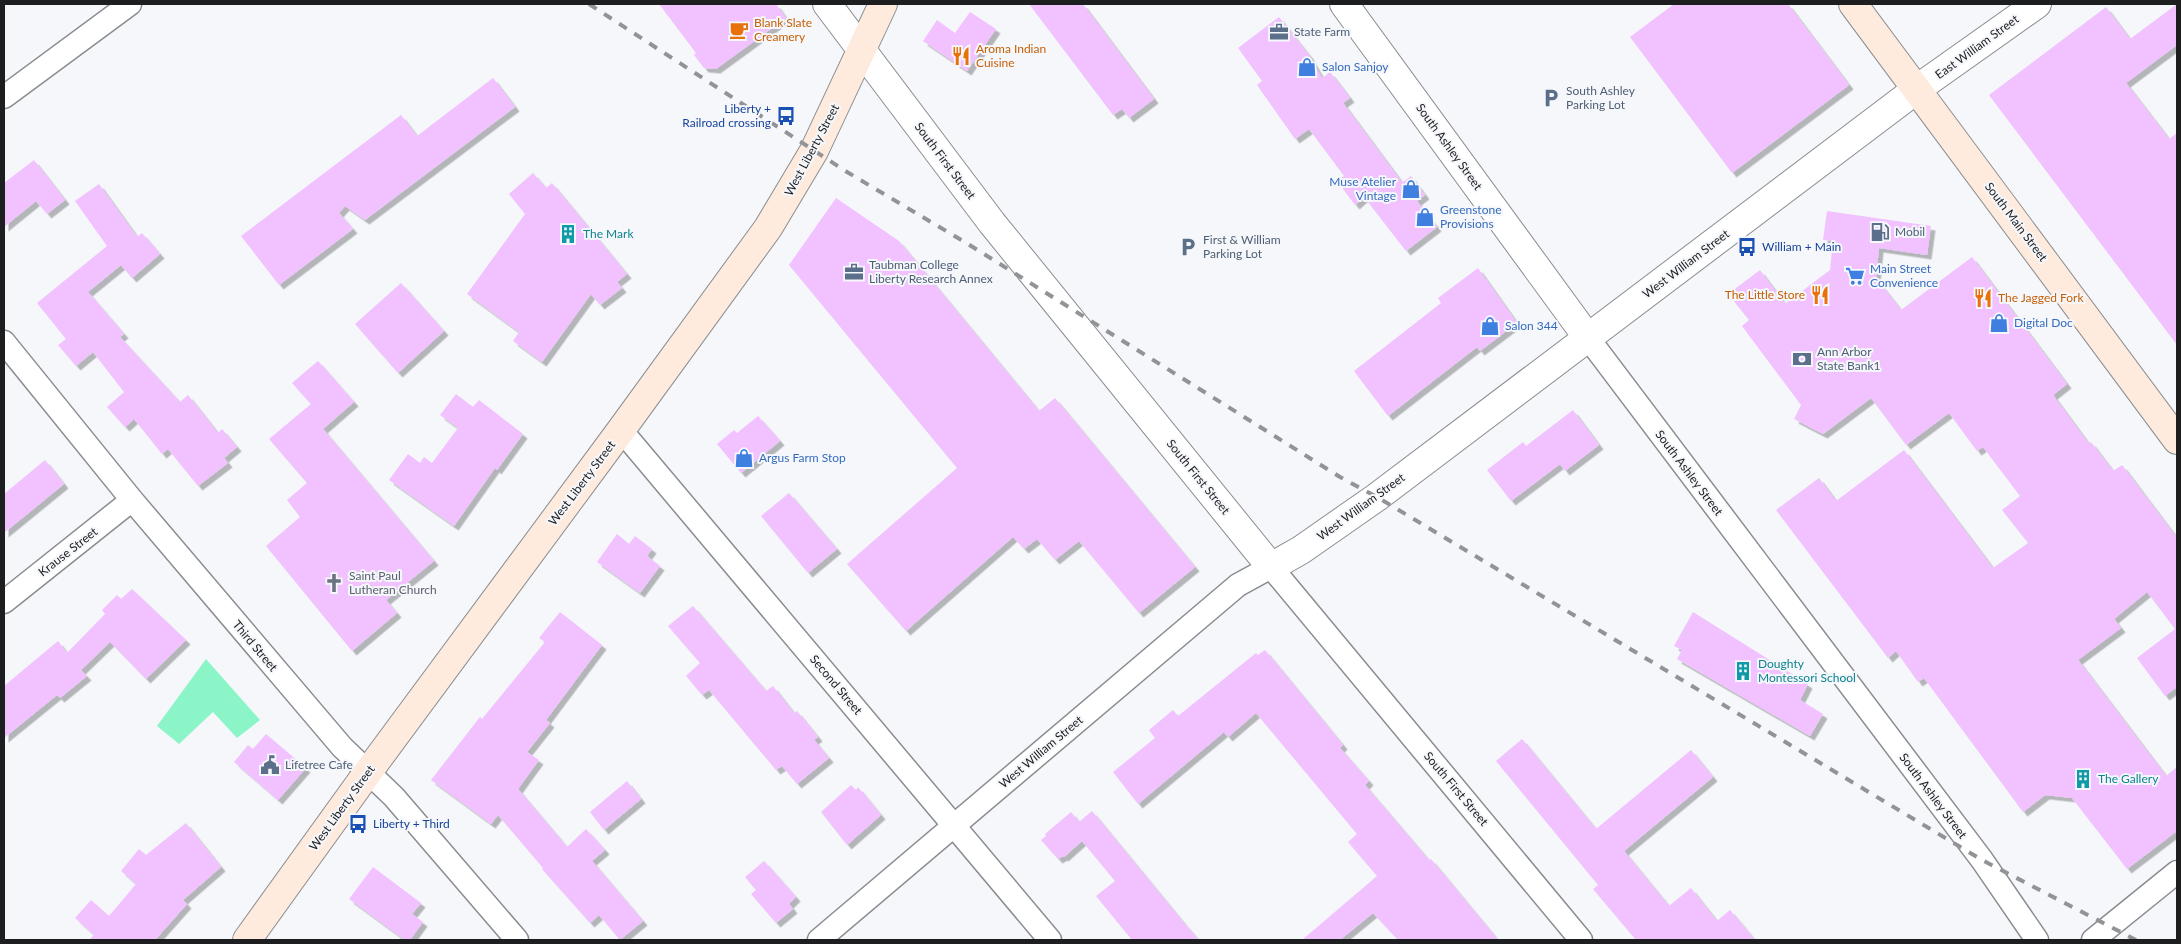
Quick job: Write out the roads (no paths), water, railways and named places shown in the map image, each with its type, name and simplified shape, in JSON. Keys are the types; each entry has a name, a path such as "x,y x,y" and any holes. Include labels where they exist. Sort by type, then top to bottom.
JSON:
{"main road":[{"name":"West Liberty Street","path":"247,940 368,772 768,228 814,151 882,4"},
{"name":"South Main Street","path":"1853,4 2177,440"}],"street":[{"path":"4,98 130,4"},
{"name":"South First Street","path":"827,4 992,222 1271,567 1581,940"},
{"name":"South Ashley Street","path":"1344,4 1588,338 1982,860 2037,940"},
{"name":"East William Street","path":"1917,90 2037,4"},
{"name":"West William Street","path":"819,940 1238,585 1301,550 1377,497 1917,90"},
{"name":"Third Street","path":"4,342 132,500 342,747 394,797 517,940"},
{"name":"Second Street","path":"621,430 1050,940"},
{"name":"Krause Street","path":"4,602 132,500"},
{"path":"2093,940 2177,872"}],"railway":[{"path":"589,4 847,172 968,244 1340,477 1377,497 1982,860 2136,940"}],"place":[{"name":"Blank Slate Creamery","path":"739,30"},
{"name":"State Farm","path":"1279,32"},
{"name":"Aroma Indian Cuisine","path":"961,56"},
{"name":"Salon Sanjoy","path":"1307,67"},
{"name":"South Ashley Parking Lot","path":"1551,98"},
{"name":"Liberty + Railroad crossing","path":"786,116"},
{"name":"Muse Atelier Vintage","path":"1411,189"},
{"name":"Greenstone Provisions","path":"1425,217"},
{"name":"Mobil","path":"1880,232"},
{"name":"The Mark","path":"568,234"},
{"name":"First & William Parking Lot","path":"1188,247"},
{"name":"William + Main","path":"1747,247"},
{"name":"Taubman College Liberty Research Annex","path":"854,272"},
{"name":"Main Street Convenience","path":"1855,276"},
{"name":"The Little Store","path":"1820,295"},
{"name":"The Jagged Fork","path":"1983,298"},
{"name":"Digital Doc","path":"1999,323"},
{"name":"Salon 344","path":"1490,326"},
{"name":"Ann Arbor State Bank1","path":"1802,359"},
{"name":"Argus Farm Stop","path":"744,458"},
{"name":"Saint Paul Lutheran Church","path":"334,583"},
{"name":"Doughty Montessori School","path":"1743,671"},
{"name":"Lifetree Cafe","path":"270,765"},
{"name":"The Gallery","path":"2083,779"},
{"name":"Liberty + Third","path":"358,824"}]}
